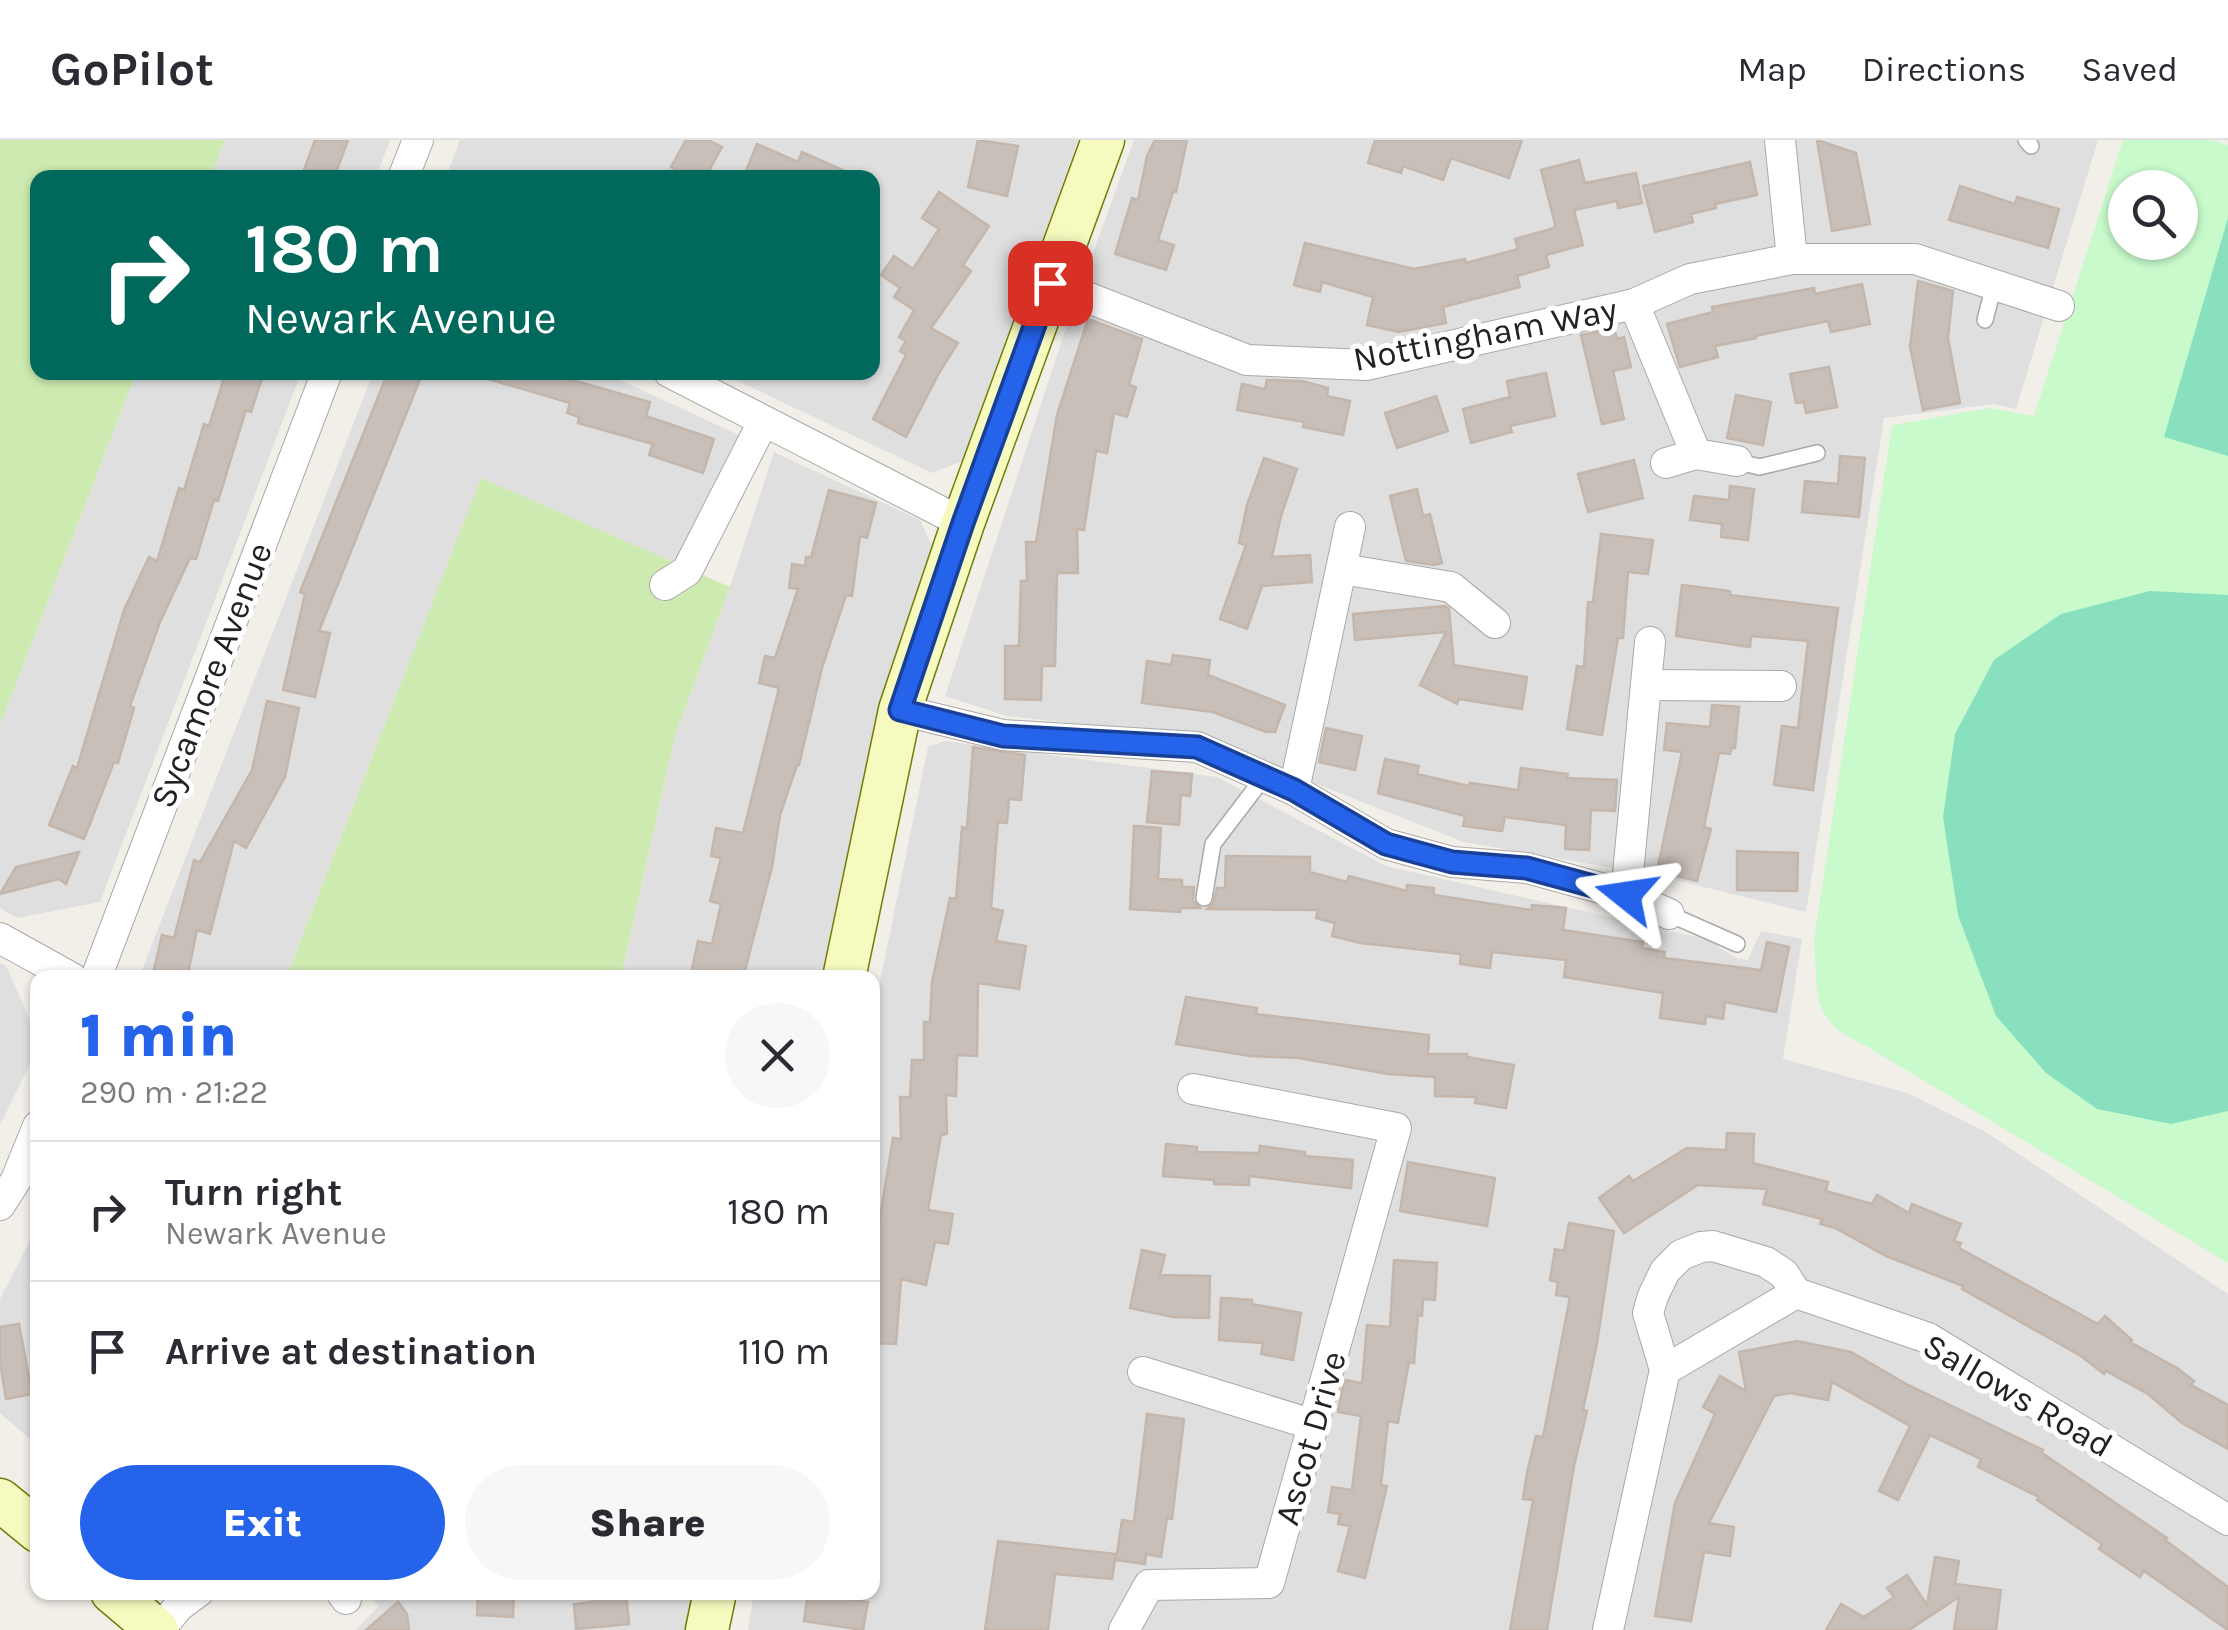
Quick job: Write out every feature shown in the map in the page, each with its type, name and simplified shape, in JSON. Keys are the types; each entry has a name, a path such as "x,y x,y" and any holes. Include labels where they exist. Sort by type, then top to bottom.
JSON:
{"street":[{"path":"406,170 418,140"},
{"path":"846,970 900,710 963,523 1103,140"},
{"path":"1780,140 1792,258"},
{"name":"Nottingham Way","path":"1050,283 1247,360 1367,365 1634,304 1690,279 1792,258 1916,260 2059,306"},
{"name":"Nottingham Way","path":"1634,304 1696,454"},
{"name":"Sycamore Avenue","path":"99,970 323,380"},
{"path":"684,380 963,523"},
{"path":"665,585 686,570 762,422"},
{"path":"1666,463 1696,454 1736,461"},
{"path":"1294,790 1350,527"},
{"path":"1342,569 1451,587 1495,623"},
{"path":"1626,895 1650,642"},
{"path":"1646,685 1781,686"},
{"path":"900,710 1003,736 1197,747 1294,790 1386,844 1452,862 1527,868 1626,895 1670,914"},
{"path":"0,938 58,970"},
{"name":"Ascot Drive","path":"1124,1630 1149,1586 1269,1583 1396,1128 1193,1089"},
{"path":"18,1192 30,1152"},
{"path":"1608,1630 1665,1370 1648,1314 1652,1296 1666,1271 1681,1255 1700,1246 1713,1246 1766,1262 1784,1274 1796,1293 1665,1370"},
{"name":"Sallows Road","path":"1796,1293 1928,1338 2228,1520"},
{"path":"1143,1372 1314,1425"},
{"path":"1,1502 30,1525"},
{"path":"122,1600 158,1630 187,1600"},
{"path":"707,1630 713,1600"}],"lane":[{"path":"1985,320 1994,285"},
{"path":"1736,461 1760,468 1818,453"},
{"path":"1204,898 1213,844 1264,777"},
{"path":"1670,914 1737,944"}],"shaded area":[{"path":"225,140 390,140 379,170 214,170"},
{"path":"460,140 1078,140 965,460 932,473 736,380 880,380 880,170 449,170"},
{"path":"1134,140 2098,140 2016,409 1994,404 1884,418 1806,912 1659,876 1464,842 1199,738 1007,716 945,696 1068,322"},
{"path":"133,380 298,380 100,902 17,918 0,908 0,725"},
{"path":"370,380 620,380 739,435 677,564 481,479 289,970 142,970"},
{"path":"774,452 920,520 934,550 827,970 623,970 675,735 730,587"},
{"path":"945,741 1217,777 1386,866 1706,939 1736,958 1748,960 1761,931 1802,939 1783,1059 1907,1093 1984,1131 2228,1294 2228,1630 748,1630 753,1600 880,1600 880,982 928,747"},
{"path":"0,963 6,966 30,1020 30,1064 0,1125"},
{"path":"30,1241 30,1439 0,1413 0,1299"},
{"path":"373,1600 698,1600 692,1630 356,1630 379,1606"}],"green space":[{"path":"0,140 225,140 214,170 30,170 30,380 133,380 0,725"},
{"path":"2123,140 2212,140 2228,145 2228,1263 1848,1037 1835,1027 1820,1005 1814,940 1892,425 1990,408 2034,416 2108,187 2108,260 2198,260 2198,170 2113,170"},
{"path":"2228,218 2228,456 2164,437"},
{"path":"481,478 730,587 675,735 623,970 289,970"},
{"path":"2150,591 2228,595 2228,1111 2171,1124 2097,1109 2046,1073 1996,1016 1958,915 1943,817 1955,734 1994,660 2061,614"}],"building":[{"path":"315,140 348,140 337,170 304,170"},
{"path":"686,140 708,140 722,147 709,170 671,167"},
{"path":"978,140 1018,146 1007,196 968,187"},
{"path":"1155,140 1187,140 1176,192 1158,240 1174,245 1166,270 1115,254 1132,198 1138,200 1147,156"},
{"path":"1375,140 1522,140 1509,178 1451,158 1443,180 1403,166 1401,173 1368,163"},
{"path":"1817,140 1856,153 1870,224 1832,231"},
{"path":"757,144 798,162 802,152 842,170 746,170"},
{"path":"1579,160 1585,183 1636,173 1642,203 1618,208 1617,201 1574,210 1583,245 1546,255 1549,267 1517,276 1520,287 1443,307 1446,323 1399,332 1367,325 1373,297 1322,282 1320,292 1294,285 1305,243 1414,269 1465,259 1466,263 1518,249 1515,239 1554,228 1541,170"},
{"path":"1750,162 1757,195 1715,204 1716,208 1691,214 1693,222 1655,232 1643,186"},
{"path":"1960,186 2015,204 2017,197 2059,209 2048,248 1949,220"},
{"path":"939,192 989,226 963,265 971,271 931,328 958,343 906,437 873,419 906,355 900,351 906,341 899,337 914,310 894,297 900,288 881,275 894,256 913,269 939,229 922,218"},
{"path":"1918,281 1953,291 1948,338 1960,403 1923,410 1910,347"},
{"path":"1862,284 1870,324 1831,332 1828,321 1755,336 1715,346 1718,357 1680,367 1667,324 1713,312 1712,307 1814,288 1815,294"},
{"path":"1088,319 1142,339 1129,385 1136,387 1127,417 1114,413 1107,453 1096,451 1084,530 1077,529 1078,573 1057,573 1055,666 1042,666 1041,700 1005,699 1005,646 1019,646 1021,581 1027,581 1026,542 1036,542 1057,415"},
{"path":"1614,328 1617,339 1624,337 1631,367 1613,371 1624,419 1602,424 1581,335"},
{"path":"1829,367 1837,407 1806,413 1804,402 1796,403 1790,374"},
{"path":"1546,373 1555,416 1510,426 1512,432 1471,443 1463,409 1510,397 1507,381"},
{"path":"223,380 261,380 251,412 246,410 196,559 190,558 160,622 130,706 134,708 118,763 114,762 84,839 49,825 73,766 77,768 124,610 149,557 157,561 179,488 184,490 204,424 209,426"},
{"path":"385,380 420,380 319,631 330,633 315,697 283,690 305,594 300,592"},
{"path":"492,380 572,380 650,402 646,416 714,439 703,473 649,455 653,444 578,423 579,417 567,413 570,403"},
{"path":"1267,380 1302,381 1328,388 1327,396 1350,401 1343,435 1303,427 1304,422 1237,410 1242,384 1265,389"},
{"path":"1736,395 1771,402 1763,445 1727,438"},
{"path":"1436,396 1448,431 1397,448 1385,413"},
{"path":"1840,456 1865,458 1859,517 1802,512 1805,481 1838,484"},
{"path":"1264,458 1297,469 1272,557 1310,555 1312,582 1262,586 1247,629 1220,619 1246,545 1239,543 1247,505"},
{"path":"1634,460 1643,498 1588,512 1578,474"},
{"path":"1730,486 1754,489 1748,540 1721,537 1722,524 1690,520 1694,496 1729,500"},
{"path":"1417,489 1423,516 1430,514 1442,563 1406,561 1390,496"},
{"path":"829,490 876,503 867,538 860,536 852,596 846,595 822,668 799,765 780,815 772,867 745,970 692,970 698,941 712,944 721,904 710,901 721,858 711,856 716,828 743,833 779,688 759,683 765,656 775,658 798,589 789,588 792,564 805,566 806,557 811,557"},
{"path":"1601,534 1653,540 1648,574 1628,572 1623,638 1618,638 1602,735 1567,729 1577,666 1584,667 1588,602 1593,602"},
{"path":"1682,585 1838,608 1813,790 1774,785 1782,726 1798,728 1808,641 1751,636 1750,647 1676,636"},
{"path":"1445,606 1449,609 1454,665 1527,677 1522,709 1459,699 1457,704 1420,685 1446,632 1355,640 1353,614"},
{"path":"1173,655 1210,660 1208,675 1285,705 1275,732 1213,712 1142,703 1147,661 1171,665"},
{"path":"267,701 299,708 285,777 246,848 234,841 210,934 197,930 189,970 154,970 162,935 174,938 194,860 200,862 252,770"},
{"path":"1712,705 1739,707 1735,748 1730,754 1719,753 1704,827 1711,829 1697,881 1657,871 1682,752 1664,750 1667,723 1710,727"},
{"path":"1326,728 1362,736 1355,770 1319,762"},
{"path":"973,747 1025,755 1021,800 1009,799 1007,823 998,822 991,908 1003,911 996,941 1026,946 1019,989 978,983 977,1056 957,1055 956,1096 946,1095 947,1134 941,1135 928,1210 953,1214 948,1244 935,1242 926,1285 901,1279 896,1344 880,1343 880,1217 893,1138 901,1139 900,1097 910,1097 912,1060 924,1060 924,1022 930,1022 932,982 950,898 956,899 962,827 967,828"},
{"path":"1385,759 1419,766 1417,774 1469,786 1470,783 1518,790 1521,768 1568,774 1567,778 1617,780 1615,811 1591,810 1589,850 1565,849 1566,825 1505,817 1502,831 1463,826 1465,816 1378,793"},
{"path":"1152,771 1192,774 1190,796 1181,795 1179,825 1147,822"},
{"path":"1134,826 1161,828 1158,879 1182,880 1182,887 1194,887 1193,901 1200,908 1181,908 1180,912 1130,909"},
{"path":"1737,851 1798,853 1797,891 1737,890"},
{"path":"79,852 66,884 59,879 0,894 16,867"},
{"path":"1226,856 1310,857 1310,872 1347,882 1349,876 1407,891 1407,885 1434,888 1434,895 1531,910 1532,905 1566,908 1563,930 1643,942 1642,948 1665,952 1664,958 1761,970 1767,942 1789,947 1776,1012 1725,1002 1723,1019 1706,1016 1705,1024 1660,1018 1663,993 1564,977 1566,960 1492,952 1490,968 1460,964 1461,954 1360,943 1332,936 1335,923 1316,918 1318,910 1207,909 1213,904 1217,888 1225,888"},
{"path":"1186,997 1257,1008 1256,1014 1429,1035 1428,1054 1467,1054 1514,1065 1506,1108 1475,1103 1476,1097 1435,1096 1435,1077 1176,1044"},
{"path":"1727,1133 1754,1134 1753,1163 1828,1182 1826,1191 1872,1204 1877,1195 1909,1213 1912,1204 1961,1224 1954,1241 1961,1243 1959,1248 2098,1324 2105,1316 2130,1342 2177,1368 2194,1381 2191,1385 2228,1405 2228,1449 2182,1423 2148,1394 2106,1371 2104,1374 2081,1356 1962,1289 1963,1286 1886,1256 1820,1224 1822,1219 1763,1204 1767,1189 1698,1185 1624,1233 1599,1198 1629,1176 1633,1181 1687,1148 1726,1150"},
{"path":"1166,1144 1197,1147 1197,1152 1259,1153 1260,1146 1305,1152 1305,1156 1353,1160 1351,1188 1249,1176 1249,1185 1163,1176"},
{"path":"1408,1162 1495,1178 1487,1226 1400,1211"},
{"path":"1569,1223 1614,1231 1583,1410 1587,1411 1547,1630 1510,1630 1533,1500 1523,1499 1527,1473 1536,1436 1543,1437 1570,1297 1556,1295 1558,1282 1550,1280 1555,1249 1564,1251"},
{"path":"1142,1250 1165,1255 1160,1275 1210,1276 1209,1318 1173,1317 1130,1308"},
{"path":"1394,1260 1437,1263 1435,1300 1423,1299 1414,1363 1409,1362 1398,1423 1388,1421 1381,1485 1387,1486 1365,1578 1338,1571 1350,1526 1338,1524 1340,1514 1328,1512 1332,1487 1352,1490 1361,1416 1338,1412 1342,1390 1345,1380 1362,1383 1367,1325 1390,1327"},
{"path":"1221,1298 1252,1300 1252,1304 1301,1313 1293,1360 1261,1354 1263,1343 1219,1340"},
{"path":"19,1324 30,1394 6,1399 0,1327"},
{"path":"1797,1341 1851,1352 1908,1385 2043,1450 2042,1453 2167,1538 2228,1587 2228,1630 2144,1571 2140,1577 2099,1549 2102,1544 2037,1500 2039,1497 1978,1467 1981,1459 1930,1435 1898,1500 1879,1491 1910,1426 1832,1382 1828,1400 1790,1393 1774,1396 1709,1523 1734,1527 1730,1556 1704,1552 1691,1621 1655,1616 1675,1503 1715,1414 1703,1407 1720,1376 1746,1391 1739,1352"},
{"path":"1147,1414 1184,1419 1172,1519 1167,1518 1161,1557 1146,1554 1145,1564 1116,1560 1122,1520 1134,1522"},
{"path":"998,1541 1116,1554 1112,1579 1055,1574 1048,1630 985,1630"},
{"path":"1935,1557 1959,1561 1955,1584 2001,1590 1996,1630 1954,1630 1959,1597 1909,1630 1826,1630 1841,1604 1864,1617 1894,1597 1887,1588 1907,1575 1927,1605"},
{"path":"478,1600 514,1600 513,1617 477,1615"},
{"path":"627,1600 629,1624 576,1629 574,1604"},
{"path":"807,1600 868,1602 863,1630 804,1621"},
{"path":"398,1602 407,1614 409,1630 366,1630"}],"route":[{"path":"1050,283 900,710 1003,736 1197,747 1294,790 1386,844 1452,862 1527,868 1626,895"}]}
